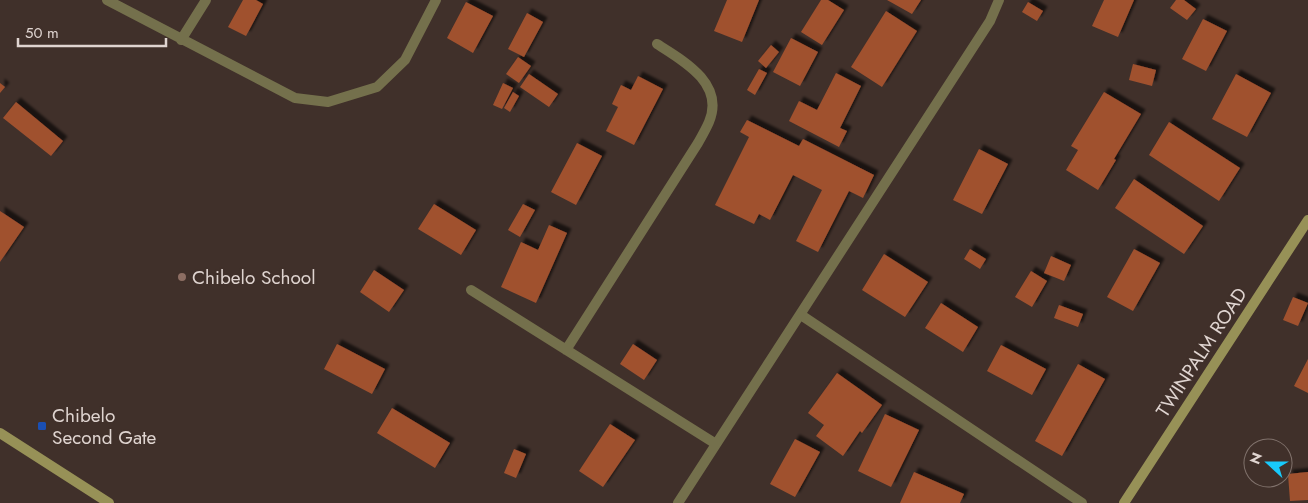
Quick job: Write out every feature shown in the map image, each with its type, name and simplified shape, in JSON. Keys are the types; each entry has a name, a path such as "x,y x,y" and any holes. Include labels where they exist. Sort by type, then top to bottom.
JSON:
{"main road":[{"name":"TWINPALM ROAD","path":"1124,503 1308,220"},
{"path":"0,433 109,503"}],"street":[{"path":"107,0 294,98 328,102 377,87 405,60 436,0"},
{"path":"181,40 206,0"},
{"path":"678,503 990,21 999,0"},
{"path":"566,350 698,143 710,120 713,99 704,80 688,64 657,44"},
{"path":"471,290 716,444"},
{"path":"801,315 1082,503"}],"building":[{"path":"243,0 256,0 263,4 246,36 228,27"},
{"path":"727,0 759,0 742,42 714,31"},
{"path":"821,0 828,0 844,10 822,45 801,32"},
{"path":"887,0 921,0 912,14"},
{"path":"1104,0 1134,0 1118,37 1092,26"},
{"path":"1176,0 1184,0 1196,9 1187,20 1170,8"},
{"path":"466,2 493,16 473,53 447,38"},
{"path":"1028,2 1043,11 1037,21 1022,12"},
{"path":"886,11 917,31 882,87 851,67"},
{"path":"527,13 543,22 524,57 508,49"},
{"path":"1203,19 1227,31 1206,71 1182,59"},
{"path":"791,38 818,52 800,86 773,72"},
{"path":"771,45 779,52 766,68 758,61"},
{"path":"518,57 531,66 519,83 506,74"},
{"path":"1133,64 1156,70 1152,86 1129,80"},
{"path":"759,69 767,73 755,95 747,90"},
{"path":"836,73 861,86 840,128 847,131 839,147 789,121 799,101 817,110"},
{"path":"529,74 558,94 549,107 520,87"},
{"path":"1236,74 1271,93 1247,137 1212,119"},
{"path":"638,76 663,89 634,145 606,131 618,107 612,104 621,85 631,90"},
{"path":"0,83 5,87 0,93"},
{"path":"503,83 513,88 502,109 493,105"},
{"path":"513,92 519,96 510,112 504,108"},
{"path":"1104,92 1141,114 1098,190 1066,170 1078,150 1071,146"},
{"path":"16,102 63,141 51,156 3,118"},
{"path":"747,120 799,146 803,139 874,175 863,198 849,191 818,252 796,241 822,190 793,175 770,220 759,214 754,224 715,205 749,137 740,132"},
{"path":"1169,122 1240,168 1219,201 1149,155"},
{"path":"577,143 602,156 576,205 551,192"},
{"path":"979,149 1008,164 982,214 953,200"},
{"path":"1134,179 1203,226 1184,254 1115,208"},
{"path":"434,204 476,230 461,255 418,229"},
{"path":"523,204 535,210 520,237 508,230"},
{"path":"0,211 24,227 0,262"},
{"path":"549,225 567,233 536,303 501,287 521,242 538,250"},
{"path":"970,249 986,259 980,269 964,259"},
{"path":"1134,249 1160,263 1133,311 1107,297"},
{"path":"884,254 928,282 905,317 862,290"},
{"path":"1051,256 1071,265 1064,281 1044,273"},
{"path":"374,270 404,290 389,312 360,292"},
{"path":"1031,271 1047,281 1032,307 1015,297"},
{"path":"1293,297 1308,303 1298,326 1283,320"},
{"path":"941,303 978,327 963,352 925,328"},
{"path":"1059,305 1083,314 1078,327 1054,318"},
{"path":"337,344 385,369 372,394 324,369"},
{"path":"633,344 657,360 644,380 620,364"},
{"path":"1001,345 1046,369 1032,395 987,371"},
{"path":"1308,359 1308,393 1294,386"},
{"path":"1078,364 1105,379 1062,456 1035,441"},
{"path":"837,373 882,405 862,433 860,431 843,456 816,436 824,425 808,413"},
{"path":"392,408 450,443 435,468 377,433"},
{"path":"885,414 919,430 891,487 858,471"},
{"path":"610,424 635,440 603,487 579,471"},
{"path":"795,439 820,452 795,497 770,484"},
{"path":"514,449 526,454 516,478 504,473"},
{"path":"914,472 964,494 960,503 900,503"},
{"path":"1308,472 1308,500 1290,501 1289,488 1293,488 1293,474"}],"place":[{"name":"Chibelo School","path":"182,277"},
{"name":"Chibelo Second Gate","path":"42,426"}]}
